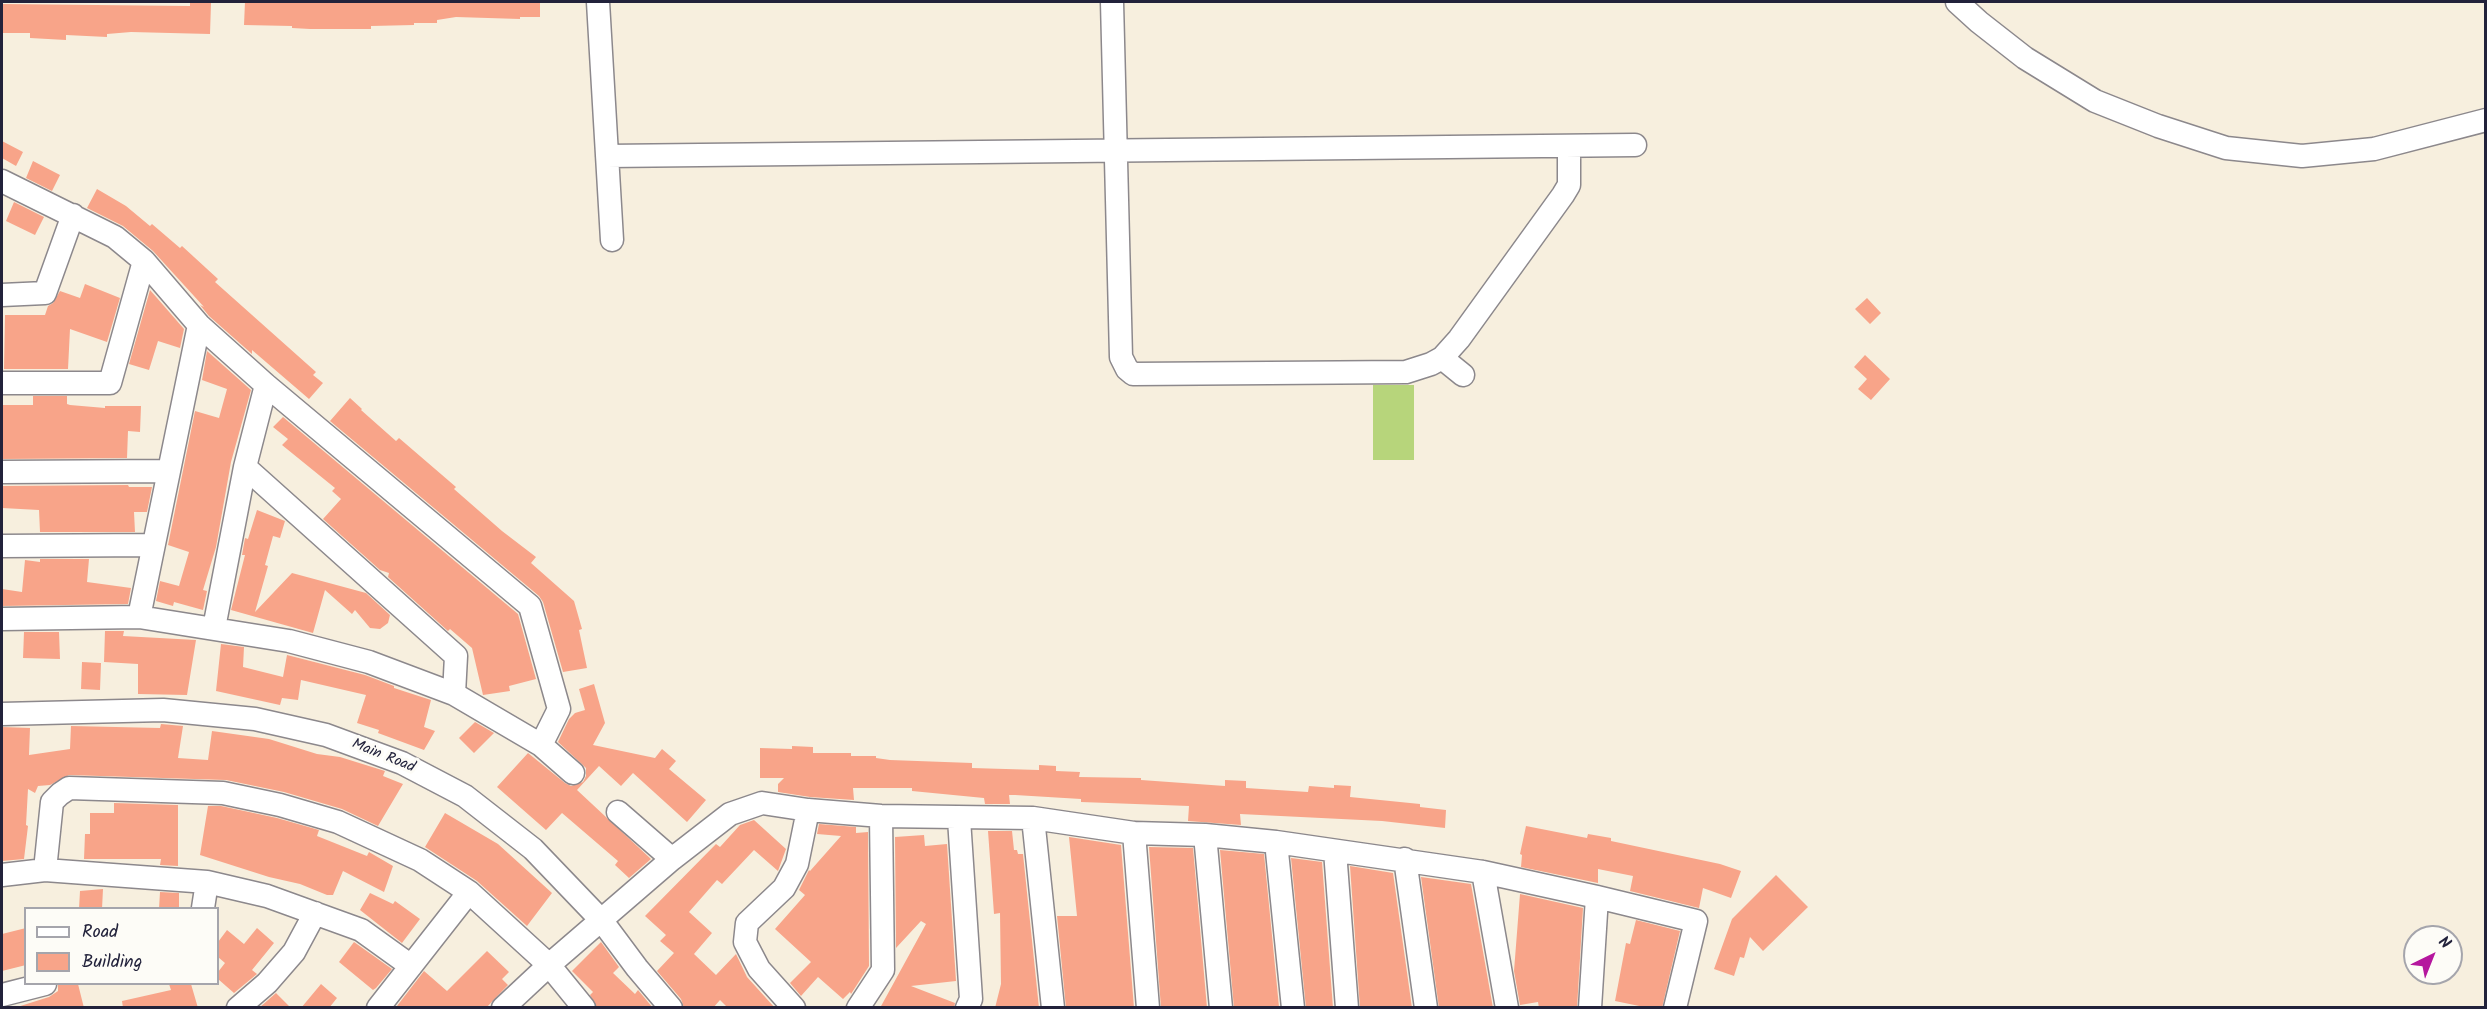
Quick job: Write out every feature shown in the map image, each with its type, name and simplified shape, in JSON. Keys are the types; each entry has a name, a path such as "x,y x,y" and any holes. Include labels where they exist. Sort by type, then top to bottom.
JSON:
{"street":[{"path":"598,2 612,240"},
{"path":"1112,2 1121,357 1127,369 1133,374 1406,372 1417,370 1442,358 1459,339 1569,185 1569,146"},
{"path":"1957,2 2025,58 2096,101 2158,126 2226,148 2302,156 2374,149 2486,120"},
{"path":"607,156 1635,145"},
{"path":"2,181 115,237 144,261 200,325 266,385 530,606 559,709 541,745"},
{"path":"2,295 45,293 73,215"},
{"path":"2,383 110,383 144,261"},
{"path":"139,617 200,325"},
{"path":"1442,358 1463,375"},
{"path":"214,628 245,467 266,385"},
{"path":"245,467 456,656 454,694"},
{"path":"2,472 169,471"},
{"path":"2,546 153,545"},
{"path":"2,619 139,617 289,641 369,662 454,694 541,745 573,773"},
{"name":"Main Road","path":"2,714 163,710 255,719 326,735 402,763 465,796 533,849 602,921 670,1008"},
{"path":"45,870 52,802 69,788 223,793 280,805 338,822 420,860 469,892 549,964 584,1008"},
{"path":"503,1008 549,964 672,859 730,814 762,803 808,810 881,816 959,819 1033,818 1134,833 1206,835 1276,842 1483,872 1597,897 1696,921 1675,1008"},
{"path":"794,1008 759,969 745,942 747,923 784,888 797,864 808,810"},
{"path":"618,812 672,859"},
{"path":"858,1008 883,970 881,816"},
{"path":"1033,818 1053,1008"},
{"path":"959,819 971,999 967,1008"},
{"path":"1134,833 1148,1008"},
{"path":"1206,835 1221,1008"},
{"path":"1276,842 1293,1008"},
{"path":"1335,851 1347,1008"},
{"path":"1405,859 1426,1008"},
{"path":"2,875 45,870 207,882 267,896 361,930 411,966"},
{"path":"1483,872 1507,1008"},
{"path":"203,907 207,882"},
{"path":"378,1008 469,892"},
{"path":"1590,1008 1597,897"},
{"path":"238,1008 267,983 294,952 315,913"},
{"path":"2,995 41,985"}],"green space":[{"path":"1373,385 1414,385 1414,460 1373,460"}],"building":[{"path":"245,2 540,2 540,17 520,17 520,19 456,17 437,20 437,23 371,26 371,29 310,29 292,28 292,26 244,25"},
{"path":"190,3 211,3 210,34 131,32 107,34 107,37 66,35 66,40 30,38 30,33 2,33 2,4 190,6"},
{"path":"2,141 23,152 16,166 2,158"},
{"path":"33,161 60,175 52,191 26,178"},
{"path":"97,189 126,206 150,226 152,224 180,248 182,246 218,279 215,282 316,372 313,375 323,383 309,399 209,316 200,305 204,307 153,251 123,226 87,208"},
{"path":"14,202 44,217 35,235 6,221"},
{"path":"85,284 120,298 107,342 70,329 68,369 4,369 5,315 45,315 48,306 53,303 60,291 80,298"},
{"path":"150,290 184,329 180,348 158,341 149,370 129,364"},
{"path":"1867,298 1881,313 1870,324 1855,309"},
{"path":"207,351 251,390 231,462 216,547 203,590 207,591 203,610 174,602 173,606 156,601 160,581 179,586 189,552 168,545 195,411 219,418 227,389 202,380"},
{"path":"1865,355 1890,379 1871,400 1858,389 1867,379 1854,367"},
{"path":"33,396 67,396 67,404 70,405 105,408 105,406 141,406 140,432 128,431 127,458 2,459 2,405 33,405"},
{"path":"350,398 396,441 399,438 456,487 454,489 502,531 536,557 531,563 574,601 582,629 579,630 587,668 563,672 543,602 539,596 330,421"},
{"path":"283,417 518,614 536,679 509,686 510,691 483,695 472,648 450,629 448,631 388,577 389,573 380,570 323,519 341,499 332,491 335,488 282,445 288,439 273,427"},
{"path":"128,485 129,487 152,487 147,512 134,512 135,532 40,532 39,510 2,508 2,486"},
{"path":"257,510 285,521 280,538 273,536 265,565 268,566 255,612 292,573 366,593 390,615 388,623 380,629 370,628 355,610 352,614 325,590 313,633 231,610 245,555 242,555 245,538 248,539"},
{"path":"40,559 89,559 87,582 131,588 128,604 2,606 2,589 22,592 25,560 40,562"},
{"path":"105,631 124,631 123,636 196,640 187,695 138,694 138,664 104,662"},
{"path":"24,632 59,632 60,659 23,658"},
{"path":"221,644 244,647 243,667 283,677 287,655 365,675 394,686 394,688 431,700 424,727 435,731 424,750 378,733 379,730 357,723 366,695 301,680 298,700 282,698 280,705 216,691"},
{"path":"82,662 101,663 100,690 81,689"},
{"path":"594,684 605,723 593,745 655,758 662,749 676,761 669,769 706,800 687,822 633,773 621,786 599,766 577,790 651,859 629,878 615,865 618,861 562,813 546,830 497,787 528,753 565,783 571,786 583,782 586,768 558,742 569,719 575,713 585,710 579,689"},
{"path":"475,722 494,733 474,753 459,738"},
{"path":"161,724 183,726 178,758 208,760 212,731 269,739 317,754 340,757 385,771 383,776 403,784 378,826 342,809 284,792 226,780 69,775 50,785 38,786 35,793 28,789 26,825 28,826 24,859 2,861 2,727 30,728 29,755 70,749 71,726 160,728"},
{"path":"792,746 813,747 813,753 851,753 851,756 876,756 876,758 890,760 972,763 972,768 1039,770 1039,765 1056,766 1056,771 1080,772 1079,777 1141,778 1141,780 1225,786 1225,780 1246,781 1246,788 1308,792 1309,786 1334,788 1334,785 1351,786 1350,797 1420,804 1420,807 1446,810 1445,828 1382,821 1240,814 1241,825 1188,821 1189,806 1081,802 1081,799 1015,795 1009,795 1010,804 985,804 984,798 912,791 912,788 853,788 854,800 810,797 778,792 778,784 784,778 760,778 760,748 792,749"},
{"path":"114,803 178,805 178,866 160,865 161,859 84,859 85,834 90,834 90,813 114,813"},
{"path":"208,806 221,806 277,818 319,830 317,836 367,856 369,852 393,866 384,892 343,871 333,895 327,895 300,884 269,877 200,855"},
{"path":"445,813 498,844 552,893 527,926 477,881 425,847"},
{"path":"754,820 786,849 778,871 754,850 722,884 717,880 689,912 712,933 694,954 716,975 736,954 747,977 775,1008 728,1008 720,1000 713,1008 684,1008 681,999 657,971 674,953 660,941 666,935 645,916 716,844 720,847 740,825"},
{"path":"819,824 856,827 856,833 868,832 869,966 851,994 850,992 843,999 818,977 801,996 790,983 811,962 775,929 805,895 799,890 809,870 841,836 817,834"},
{"path":"1526,826 1587,838 1588,834 1611,838 1611,841 1720,864 1741,871 1731,898 1703,888 1699,908 1630,891 1633,876 1598,869 1598,883 1521,867 1522,855 1520,854"},
{"path":"988,831 1012,831 1014,850 1017,850 1018,854 1023,854 1039,1008 995,1008 1001,984 1000,913 994,914"},
{"path":"924,835 925,846 947,844 956,981 911,986 955,1003 954,1008 880,1008 926,924 921,921 896,948 895,837"},
{"path":"1069,837 1121,845 1134,1008 1066,1008 1057,916 1077,916"},
{"path":"1149,847 1193,848 1207,1008 1161,1008"},
{"path":"1220,850 1264,854 1279,1007 1234,1008"},
{"path":"1291,858 1322,862 1333,1008 1306,1008"},
{"path":"1350,866 1393,873 1412,1008 1360,1008"},
{"path":"1776,875 1808,907 1763,951 1750,937 1744,958 1740,957 1734,976 1714,969 1732,919"},
{"path":"1421,877 1471,884 1493,1008 1439,1008"},
{"path":"103,889 102,907 79,907 80,891"},
{"path":"160,892 179,893 179,907 159,907"},
{"path":"370,893 393,904 395,901 420,919 402,943 360,910"},
{"path":"1520,894 1583,908 1577,1008 1539,1008 1538,1002 1520,1005 1514,971"},
{"path":"1636,920 1680,931 1662,1008 1649,1008 1615,1001 1626,943 1630,944"},
{"path":"24,928 24,966 2,971 2,934"},
{"path":"257,928 274,943 252,970 257,974 234,993 219,980 219,971 225,963 219,958 219,941 227,930 244,944"},
{"path":"354,942 392,969 373,990 339,962"},
{"path":"601,942 619,967 613,973 635,994 638,990 653,1008 597,1008 590,995 593,992 572,971"},
{"path":"487,951 509,972 502,979 508,985 486,1008 397,1006 424,971 447,991"},
{"path":"321,984 337,998 329,1008 301,1008"},
{"path":"58,985 78,985 84,1008 14,1008 49,997 58,991"},
{"path":"169,985 191,985 198,1008 123,1008 122,1001 171,990"},
{"path":"276,993 291,1008 259,1008"}]}
